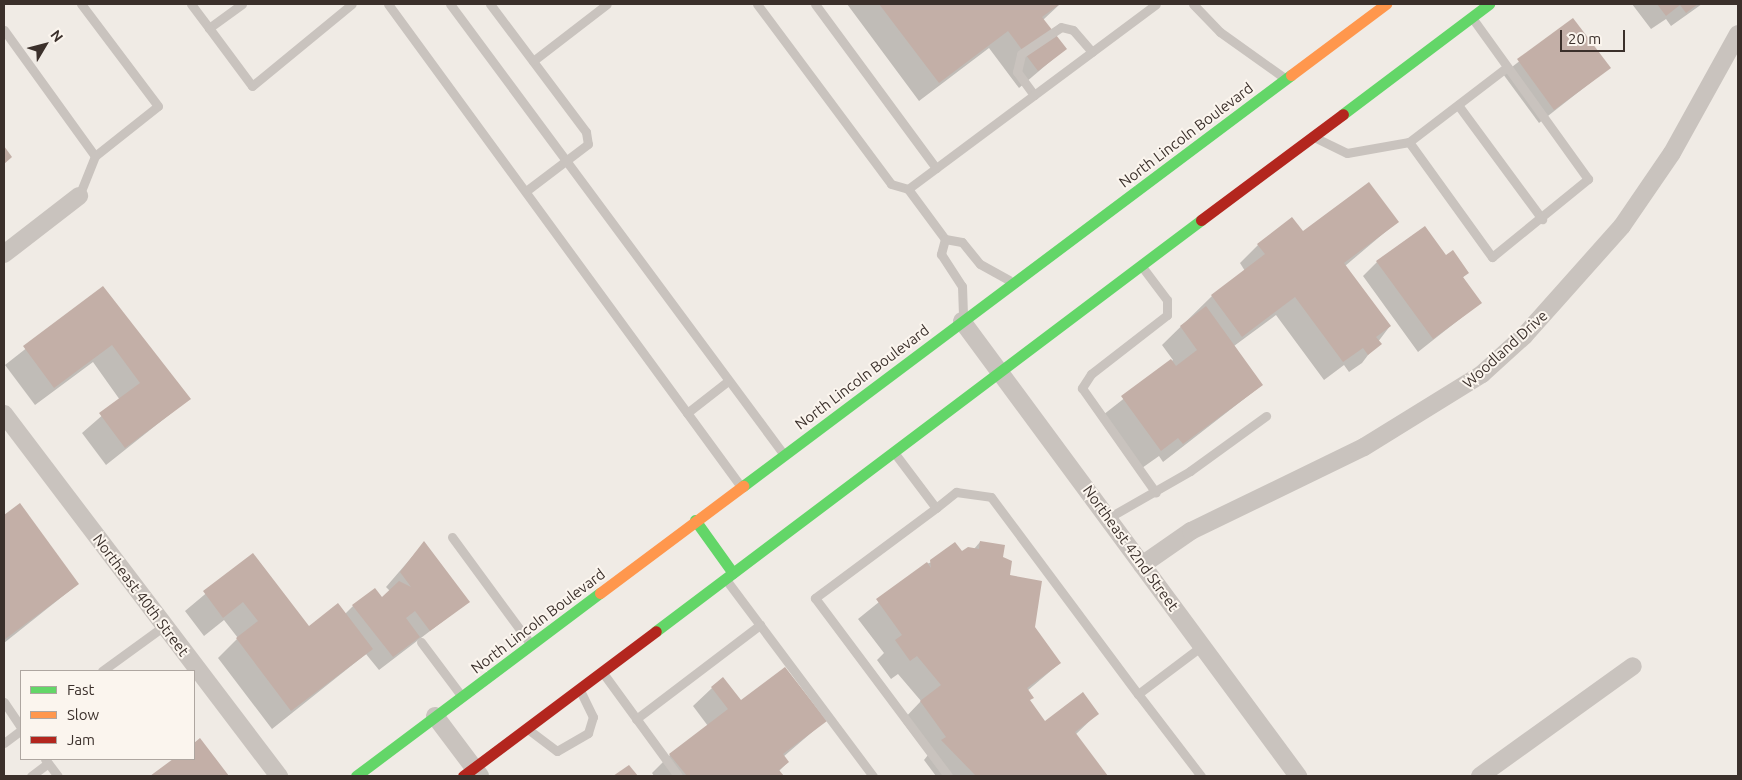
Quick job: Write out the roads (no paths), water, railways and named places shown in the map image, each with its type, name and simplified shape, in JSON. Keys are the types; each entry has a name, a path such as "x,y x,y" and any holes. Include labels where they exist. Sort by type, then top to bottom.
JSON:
{"main road":[{"name":"North Lincoln Boulevard","path":"356,776 695,520 1386,4"},
{"path":"472,773 526,728 1489,4"},
{"path":"695,520 729,576"}],"street":[{"name":"Woodland Drive","path":"1142,564 1191,531 1364,447 1482,374 1524,336 1622,226 1672,153 1738,34"},
{"path":"4,254 79,196"},
{"name":"Northeast 42nd Street","path":"962,321 1298,776"},
{"name":"Northeast 40th Street","path":"4,414 279,776"},
{"path":"1480,776 1633,666"},
{"path":"435,716 472,773"}],"lane":[{"path":"79,196 95,156 158,106 81,4"},
{"path":"191,4 252,86 352,4"},
{"path":"209,28 242,4"},
{"path":"388,4 741,486"},
{"path":"450,4 783,455"},
{"path":"490,4 586,132 588,144 526,190"},
{"path":"533,61 606,4"},
{"path":"757,4 891,184 908,189 945,239 962,242 980,264 1014,283"},
{"path":"815,4 936,168"},
{"path":"908,189 1156,4"},
{"path":"1193,4 1220,32 1286,79"},
{"path":"1362,4 1364,20"},
{"path":"1409,142 1492,257 1542,219 1588,179 1471,17"},
{"path":"1034,95 1018,72 1021,54 1061,27 1073,30 1092,52"},
{"path":"4,30 95,156"},
{"path":"1313,136 1347,153 1409,142 1508,67"},
{"path":"1458,105 1542,219"},
{"path":"945,239 941,254 962,286 962,321"},
{"path":"1142,266 1167,300 1167,316 1091,374 1082,388 1156,493"},
{"path":"688,413 728,381"},
{"path":"1108,518 1156,493 1266,416"},
{"path":"894,452 936,508"},
{"path":"948,776 815,598 956,492 991,497 1201,776"},
{"path":"452,537 531,644"},
{"path":"729,576 760,625 873,776"},
{"path":"636,719 760,625"},
{"path":"103,670 164,626"},
{"path":"421,642 462,696"},
{"path":"1138,694 1202,646"},
{"path":"602,672 678,776"},
{"path":"526,728 557,751 588,733 594,717 579,689"},
{"path":"4,702 20,726"},
{"path":"4,743 20,729"},
{"path":"30,776 46,761 58,776"}]}
